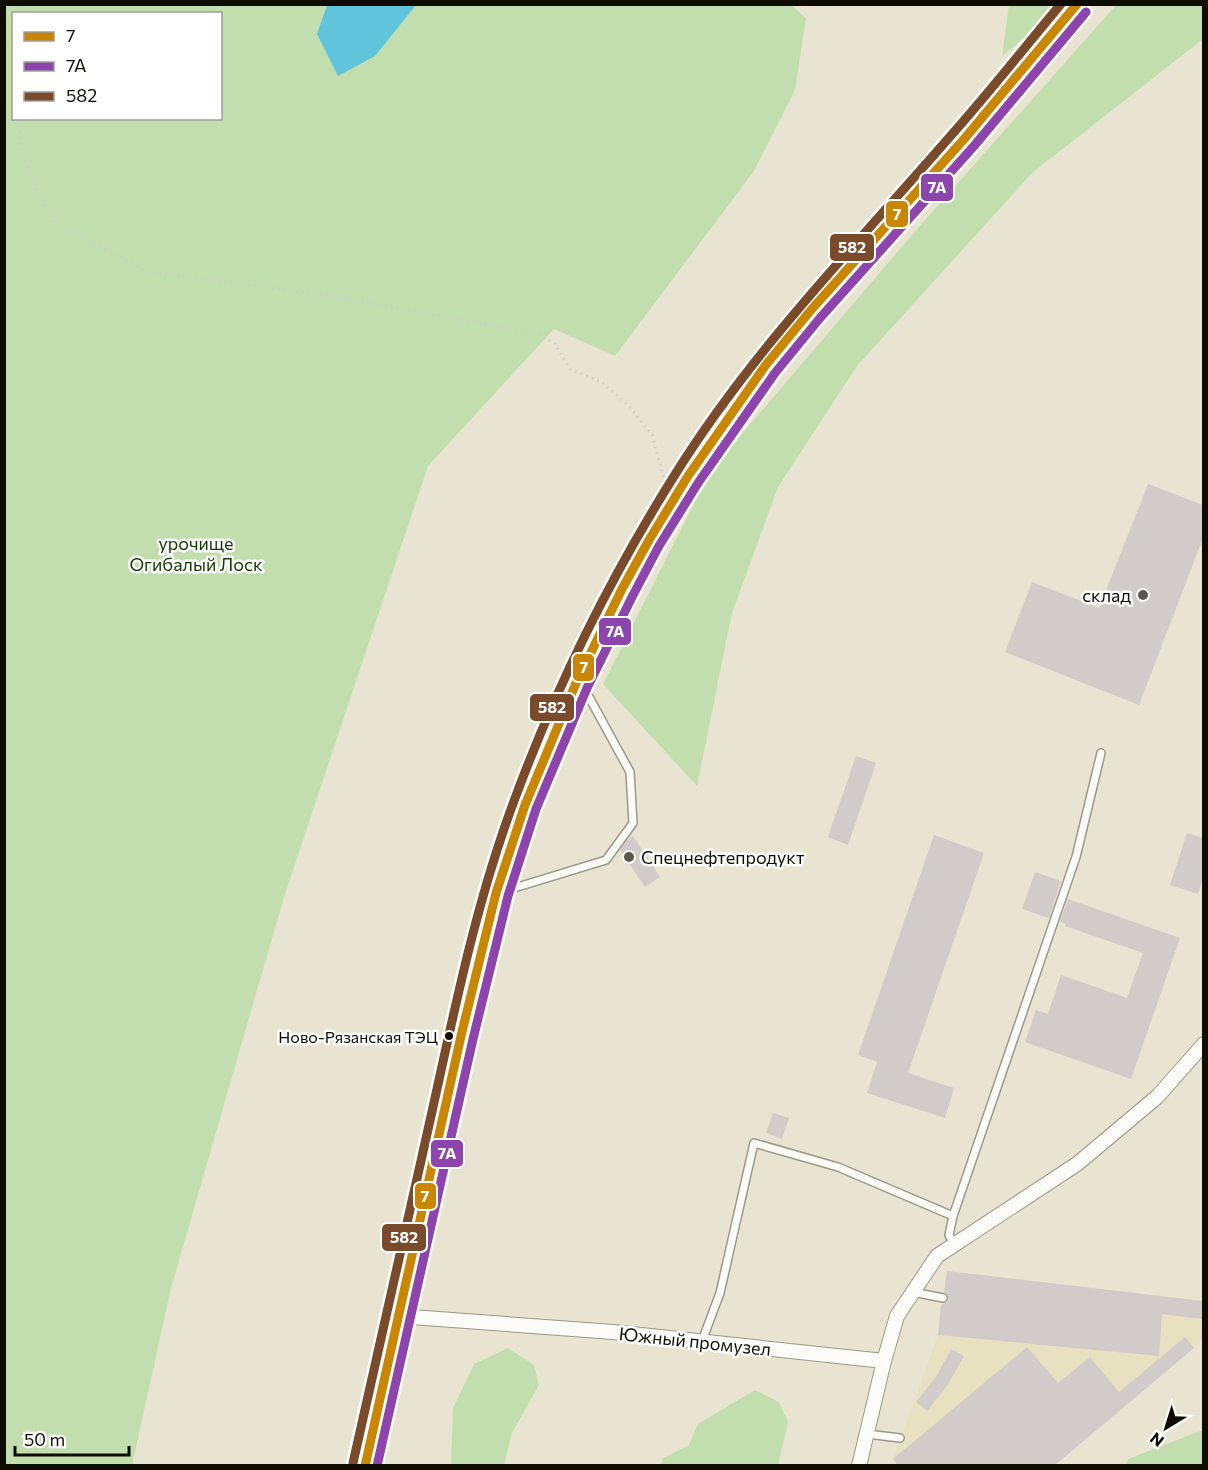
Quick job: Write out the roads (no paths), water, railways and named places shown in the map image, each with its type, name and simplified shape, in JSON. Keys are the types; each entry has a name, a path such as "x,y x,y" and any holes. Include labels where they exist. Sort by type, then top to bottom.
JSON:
{"main road":[{"path":"365,1466 496,893 525,806 576,683 622,589 671,504 759,375 804,318 965,138 1077,4"}],"street":[{"path":"859,1466 897,1317 937,1256 1077,1164 1157,1097 1203,1044"},
{"name":"Южный промузел","path":"398,1316 613,1332 884,1361"}],"lane":[{"path":"496,893 606,860 633,823 630,772 589,697 576,683"},
{"path":"954,1245 949,1235 953,1216 1076,857 1101,753"},
{"path":"702,1341 720,1293 754,1143 838,1167 953,1216"},
{"path":"913,1292 943,1298"},
{"path":"867,1434 900,1438"}],"water":[{"path":"327,4 416,5 375,56 338,76 317,34"}],"place":[{"name":"склад","path":"1143,595"},
{"name":"Спецнефтепродукт","path":"629,857"},
{"name":"Ново-Рязанская ТЭЦ","path":"449,1036"}],"park label":[{"name":"урочище Огибалый Лоск","path":"196,553"}]}
